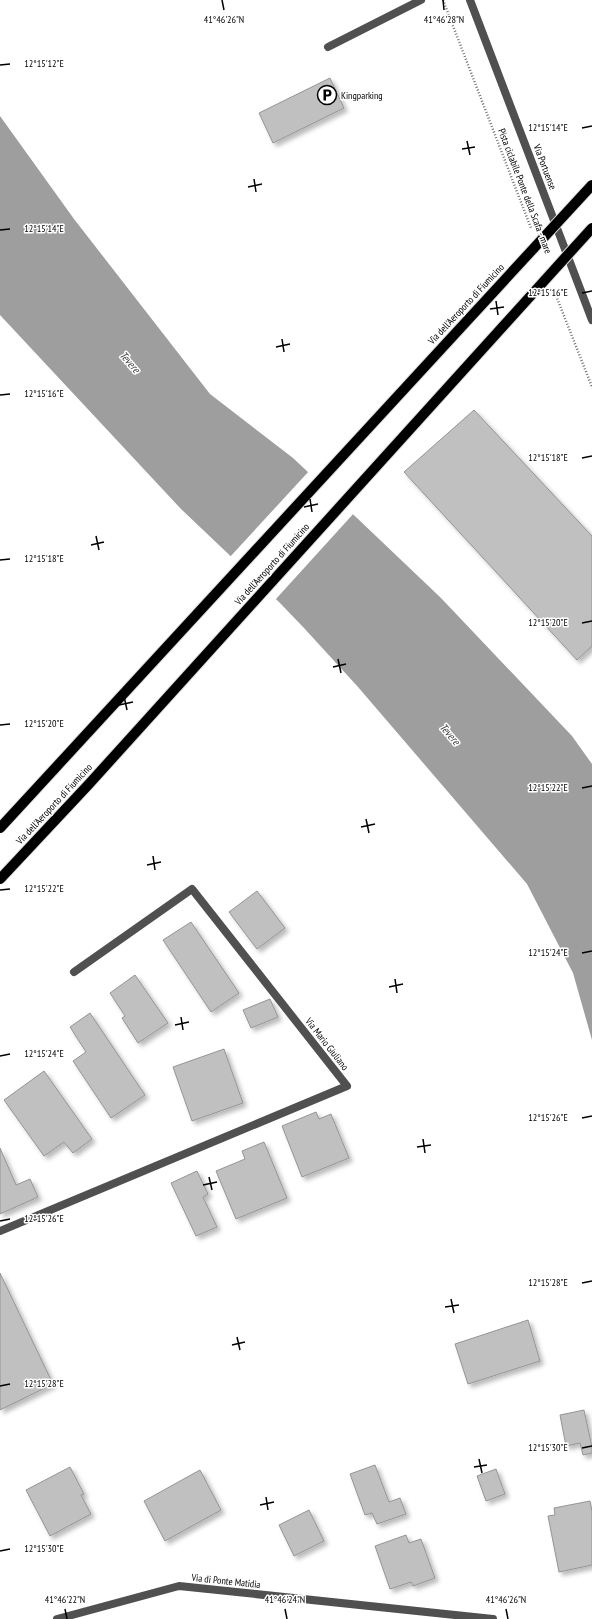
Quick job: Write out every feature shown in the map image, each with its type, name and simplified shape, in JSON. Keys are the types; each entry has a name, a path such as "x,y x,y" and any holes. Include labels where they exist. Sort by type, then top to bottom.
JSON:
{"main road":[{"name":"Via dell'Aeroporto di Fiumicino","path":"0,828 592,185"},
{"name":"Via dell'Aeroporto di Fiumicino","path":"0,879 90,784 592,228"}],"street":[{"path":"328,47 421,0"},
{"name":"Via Portuense","path":"470,0 592,320"},
{"name":"Via Mario Giuliano","path":"0,1231 347,1086 192,889 74,972"},
{"name":"Via di Ponte Matidia","path":"57,1619 179,1586 493,1619"}],"path":[{"name":"Pista ciclabile Ponte della Scafa - mare","path":"443,0 533,235"},
{"path":"553,286 592,387"}],"water":[{"name":"Tevere","path":"0,116 74,219 210,394 293,458 441,598 572,736 592,764 592,1040 573,973 527,884 358,687 304,628 279,602 181,509 0,315"}],"pier":[{"path":"310,470 355,512 275,600 229,558"}],"building":[{"path":"330,78 344,108 273,143 259,113"},
{"path":"474,410 592,536 592,646 577,660 404,472"},
{"path":"257,891 285,928 257,949 229,912"},
{"path":"191,922 239,993 211,1012 163,940"},
{"path":"135,975 168,1023 138,1043 122,1018 125,1016 110,993"},
{"path":"270,999 278,1017 251,1028 243,1010"},
{"path":"90,1013 145,1095 111,1118 73,1061 86,1052 70,1027"},
{"path":"224,1049 243,1103 192,1121 173,1067"},
{"path":"44,1071 92,1139 73,1153 64,1142 44,1156 4,1100"},
{"path":"316,1112 319,1119 331,1114 349,1158 302,1177 282,1126"},
{"path":"264,1142 287,1198 236,1219 216,1171 245,1159 242,1151"},
{"path":"0,1148 16,1185 30,1179 38,1197 0,1214"},
{"path":"197,1171 208,1194 203,1197 217,1227 196,1236 171,1183"},
{"path":"0,1273 53,1384 0,1410"},
{"path":"528,1320 540,1361 468,1384 455,1344"},
{"path":"584,1410 592,1453 583,1455 580,1443 566,1446 560,1415"},
{"path":"375,1465 389,1502 400,1498 406,1514 377,1524 372,1513 365,1515 350,1474"},
{"path":"70,1467 84,1494 81,1495 91,1514 50,1536 26,1490"},
{"path":"496,1469 505,1494 486,1501 477,1476"},
{"path":"200,1470 221,1510 165,1541 144,1501"},
{"path":"590,1501 592,1512 592,1565 559,1572 548,1516 555,1515 554,1508"},
{"path":"309,1510 324,1541 294,1556 279,1525"},
{"path":"406,1535 409,1543 421,1539 435,1578 413,1586 411,1582 390,1589 375,1546"}],"place":[{"name":"Kingparking","path":"327,95"}]}
